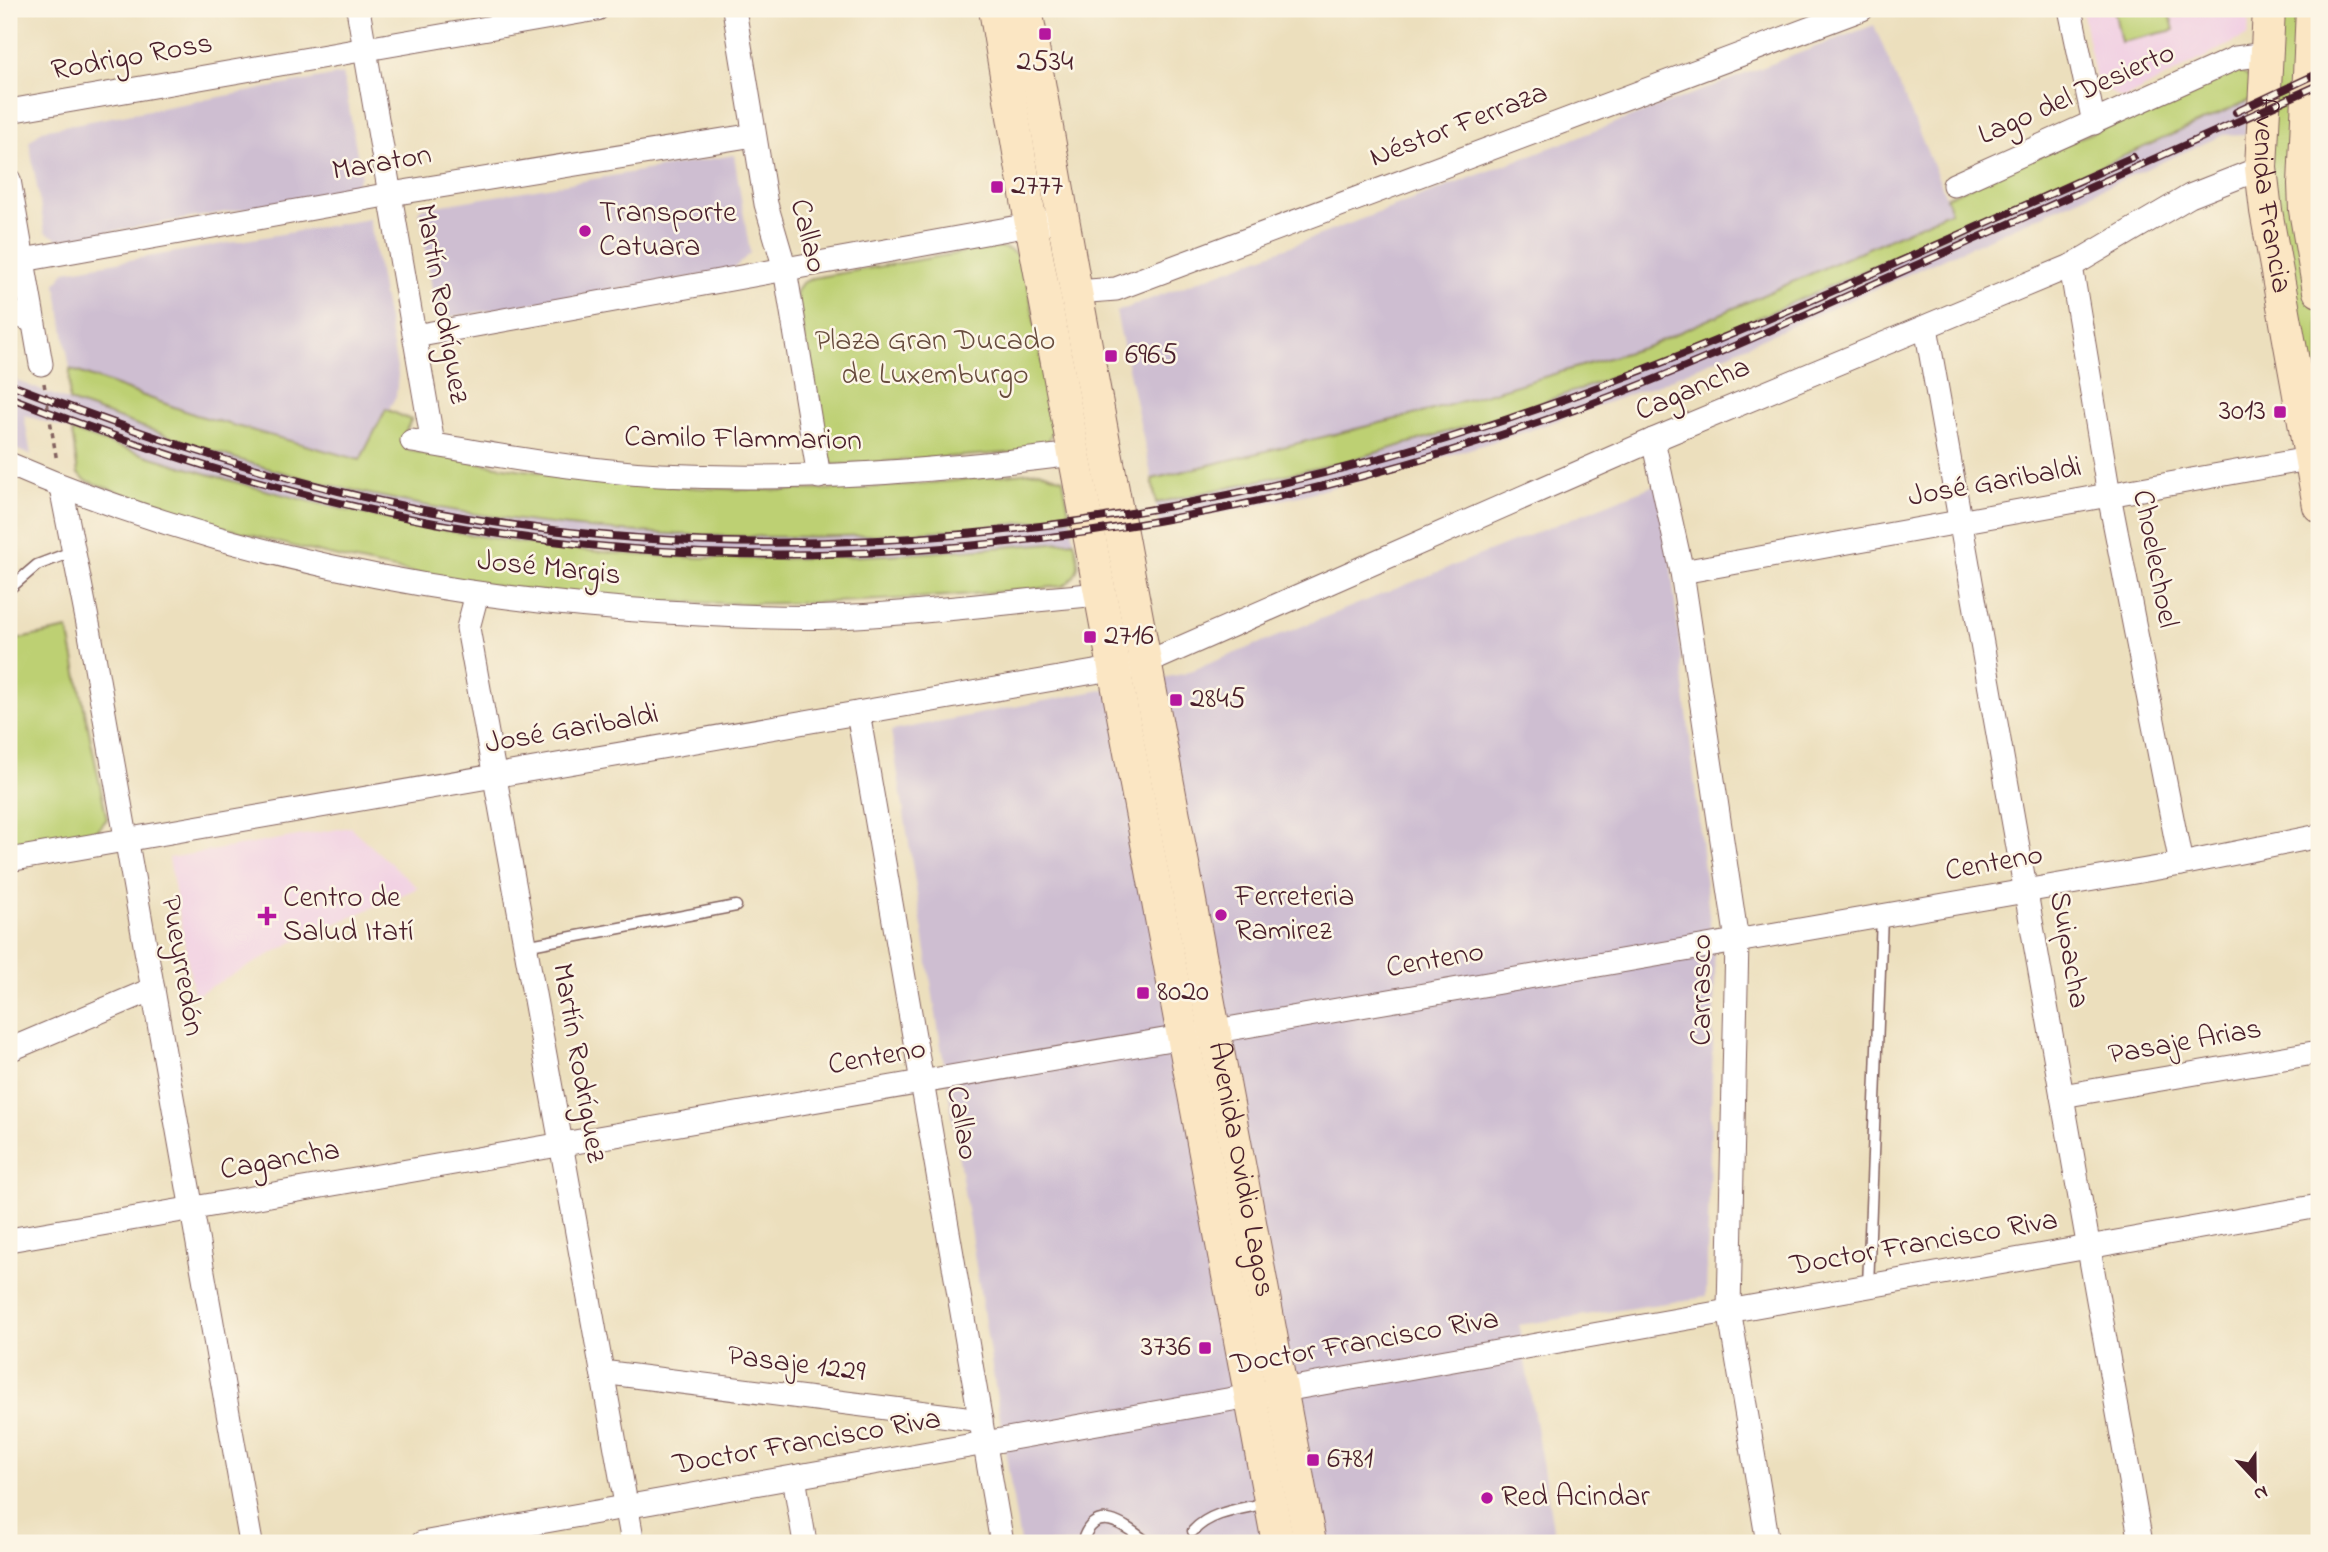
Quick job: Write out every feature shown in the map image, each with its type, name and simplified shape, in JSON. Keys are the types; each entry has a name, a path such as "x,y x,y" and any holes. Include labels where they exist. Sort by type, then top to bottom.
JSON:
{"main road":[{"name":"Avenida Ovidio Lagos","path":"995,9 1031,224 1101,594 1131,666 1215,1031 1310,1543"},
{"name":"Avenida Ovidio Lagos","path":"1026,9 1076,292 1183,1035 1278,1543"},
{"name":"Avenida Francia","path":"2269,9 2261,169 2266,211 2315,458 2319,506"},
{"name":"Avenida Francia","path":"2312,9 2312,136 2305,210 2319,291"}],"street":[{"name":"Martín Rodríguez","path":"358,9 415,335 423,442"},
{"name":"Rodrigo Ross","path":"9,111 597,9"},
{"name":"Callao","path":"734,9 766,204 785,269 819,477"},
{"name":"Néstor Ferraza","path":"1076,292 1116,289 1837,13 1862,9"},
{"path":"2070,9 2094,123"},
{"name":"Lago del Desierto","path":"1954,185 2236,58 2265,54"},
{"name":"Maraton","path":"23,260 391,194 754,135"},
{"name":"Cagancha","path":"1131,666 1653,440 2071,266 2190,196 2261,169"},
{"path":"9,180 41,364"},
{"path":"415,335 1063,219"},
{"name":"Choelechoel","path":"2071,266 2109,495 2181,864"},
{"path":"9,312 33,321"},
{"name":"Suipacha","path":"1926,327 2141,1543"},
{"name":"Carrasco","path":"1653,440 1682,572 1737,941 1729,1309 1768,1543"},
{"name":"Camilo Flammarion","path":"423,442 501,457 659,475 819,477 948,470 1074,454"},
{"name":"José Garibaldi","path":"1682,572 2315,458"},
{"name":"José Margis","path":"9,464 61,487 261,549 378,578 477,594 621,609 833,617 1101,594"},
{"name":"Pueyrredón","path":"61,487 127,839 251,1543"},
{"name":"Martín Rodríguez","path":"477,594 467,628 633,1543"},
{"name":"José Garibaldi","path":"9,860 1131,666"},
{"name":"Callao","path":"859,713 1002,1543"},
{"name":"Centeno","path":"561,1144 2181,864 2319,836"},
{"path":"9,1050 153,989"},
{"name":"Pasaje Arias","path":"2062,1096 2319,1052"},
{"name":"Cagancha","path":"9,1240 561,1144"},
{"name":"Doctor Francisco Riva","path":"422,1543 470,1539 793,1477 2319,1206"},
{"name":"Pasaje 1229","path":"602,1372 981,1420"},
{"path":"793,1477 805,1543"}],"lane":[{"path":"9,589 37,565 74,551"},
{"path":"525,946 736,906"},
{"path":"1868,1287 1882,916"},
{"path":"1193,1531 1201,1522 1217,1515 1270,1502"},
{"path":"1082,1543 1096,1523 1110,1519 1120,1521 1149,1543"}],"path":[{"path":"47,399 61,487"}],"shaded area":[{"path":"2082,9 2250,9 2248,35 2123,99 2097,84"},
{"path":"1874,25 1952,211 1649,346 1429,411 1152,479 1116,312"},
{"path":"343,74 361,176 351,191 60,240 45,232 29,142 42,130"},
{"path":"2247,102 2245,134 2223,135 1664,382 1528,431 1420,464 1299,496 1160,525 1156,503 1344,462 1430,438 1589,386 1694,346"},
{"name":"Transporte Catuara","path":"734,155 750,253 731,271 437,319 419,209"},
{"path":"369,219 398,374 396,396 360,460 196,415 70,369 56,284 65,271"},
{"path":"9,341 17,381 69,401 274,470 374,494 469,512 663,534 823,536 929,532 1070,517 1074,541 865,557 767,559 542,546 357,515 263,492 24,415 31,455 9,447"},
{"path":"1662,482 1715,970 1706,1297 1519,1325 1555,1540 1549,1543 1020,1543 891,731 1183,674"},
{"name":"Centro de Salud Itatí","path":"350,827 418,888 291,943 194,996 169,858"}],"green space":[{"path":"2114,9 2169,9 2174,30 2121,42"},
{"path":"2269,9 2312,9 2319,291 2319,506 2266,211"},
{"path":"2235,69 2250,78 2255,98 1694,346 1502,416 1344,462 1156,503 1152,479 1429,411 1649,346 1951,211 1946,197"},
{"name":"Plaza Gran Ducado de Luxemburgo","path":"994,247 1011,251 1024,263 1054,428 1047,444 1036,451 834,465 827,459 796,293 802,283 813,278"},
{"path":"70,369 196,415 360,460 386,409 411,420 401,441 408,450 496,466 629,483 718,489 832,489 1039,471 1063,479 1070,517 871,535 771,537 670,534 569,526 470,513 371,494 248,463 69,401"},
{"path":"72,431 187,468 303,500 420,526 540,545 673,557 807,558 941,552 1074,541 1078,567 1074,577 1063,586 870,601 678,602 527,590 376,565 302,548 156,506 85,480 78,474"},
{"path":"68,629 107,819 96,832 9,848 9,641"}],"railway":[{"path":"2236,112 2319,73"},
{"path":"9,397 123,439 238,476 355,507 475,530 613,547 752,554 892,551 1031,539 1170,519 1307,490 1442,454 1574,410 1764,333 2319,85"},
{"path":"9,384 111,422 265,472 423,510 558,531 694,541 832,542 971,534 1108,517 1245,491 1378,459 1508,419 1588,391 1745,328 2133,157"}],"place":[{"name":"2534","path":"1045,34"},
{"name":"2777","path":"997,187"},
{"name":"Transporte Catuara","path":"585,231"},
{"name":"6965","path":"1111,356"},
{"name":"3013","path":"2280,412"},
{"name":"2716","path":"1090,637"},
{"name":"2845","path":"1176,700"},
{"name":"Ferreteria Ramirez","path":"1221,915"},
{"name":"Centro de Salud Itatí","path":"267,916"},
{"name":"8020","path":"1143,993"},
{"name":"3736","path":"1205,1348"},
{"name":"6781","path":"1313,1460"},
{"name":"Red Acindar","path":"1487,1498"}]}
